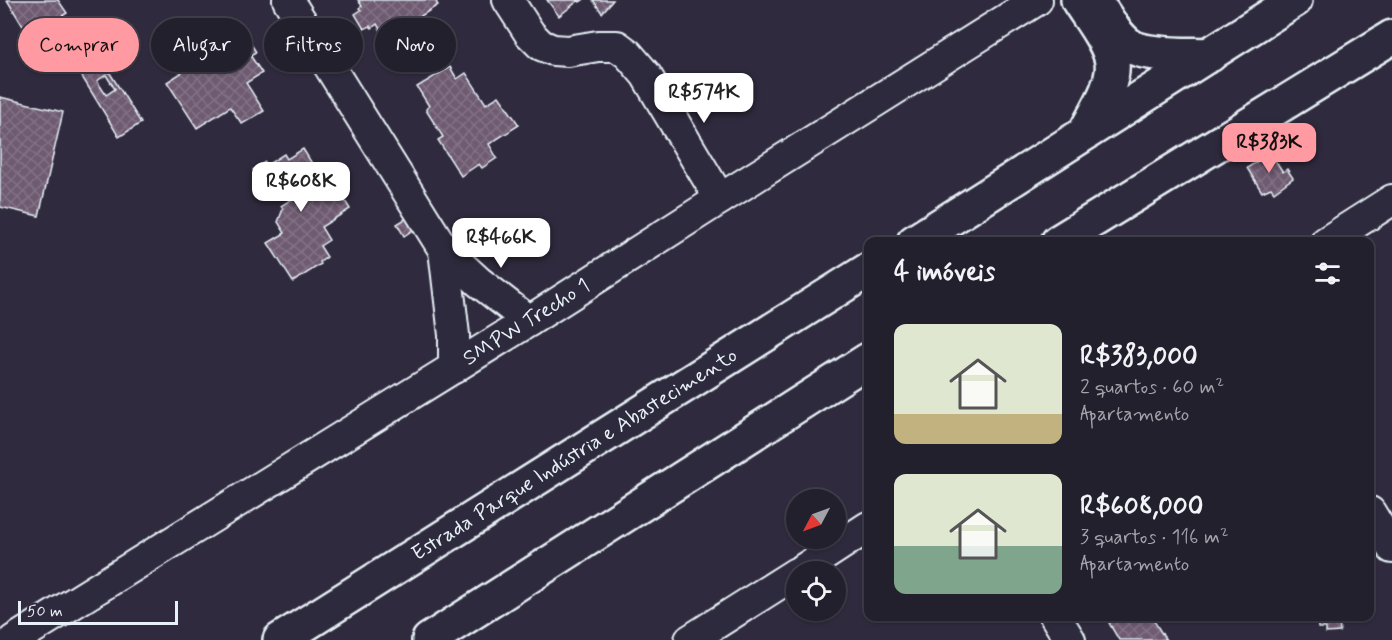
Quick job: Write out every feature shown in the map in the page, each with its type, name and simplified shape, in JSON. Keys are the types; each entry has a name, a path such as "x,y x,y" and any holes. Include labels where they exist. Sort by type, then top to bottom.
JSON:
{"highway":[{"path":"1078,0 1106,44 1113,64 1105,96 1084,135"},
{"path":"1095,0 1115,31 1134,48 1170,54 1210,55"},
{"path":"922,237 1295,0"},
{"path":"1069,237 1392,37"},
{"name":"Estrada Parque Indústria e Abastecimento","path":"280,640 864,273"},
{"path":"429,640 864,363"}],"street":[{"path":"288,0 444,250 479,282 529,321"},
{"path":"508,0 530,34 541,45 553,50 568,51 608,45 623,49 645,75 720,199"},
{"name":"SMPW Trecho 1","path":"14,640 529,321 1010,9 1037,0"},
{"path":"1334,237 1392,200"},
{"path":"444,250 454,335 454,368"},
{"path":"1374,519 1392,548"},
{"path":"815,561 864,530"},
{"path":"690,640 786,580"},
{"path":"1058,621 1070,640"}],"building":[{"path":"7,0 58,0 67,13 59,18 18,18"},
{"path":"358,0 435,0 438,5 418,18 375,18 375,26 364,29 363,18 357,18 355,14 361,10 359,8 362,6"},
{"path":"547,0 583,0 578,1 559,16"},
{"path":"593,0 613,0 602,13"},
{"path":"252,58 262,73 246,83 264,111 242,124 230,107 197,128 167,82 183,72 252,72"},
{"path":"79,72 109,72 141,123 119,137","holes":["106,75 115,89 106,95 97,81"]},
{"path":"442,72 453,72 457,79 466,73 486,104 499,96 519,125 489,144 497,158 482,168 479,164 461,176 438,140 443,137 426,110 429,106 417,87"},
{"path":"0,97 63,112 39,216 0,207"},
{"path":"303,149 316,170 304,178 310,187 322,180 329,191 336,186 350,209 321,227 329,240 320,246 327,257 320,262 321,264 293,282 268,243 285,233 278,222 283,209 281,206 295,197 288,186 275,195 273,192 269,195 253,170 265,162 267,165 284,154 287,159"},
{"path":"1270,153 1283,172 1287,169 1293,178 1274,192 1271,188 1262,192 1247,168"},
{"path":"410,216 417,227 404,236 397,224"},
{"path":"1113,621 1154,621 1166,640 1119,640 1109,623"},
{"path":"1317,621 1345,621 1339,622 1340,632 1326,633 1326,628 1318,628"}]}
